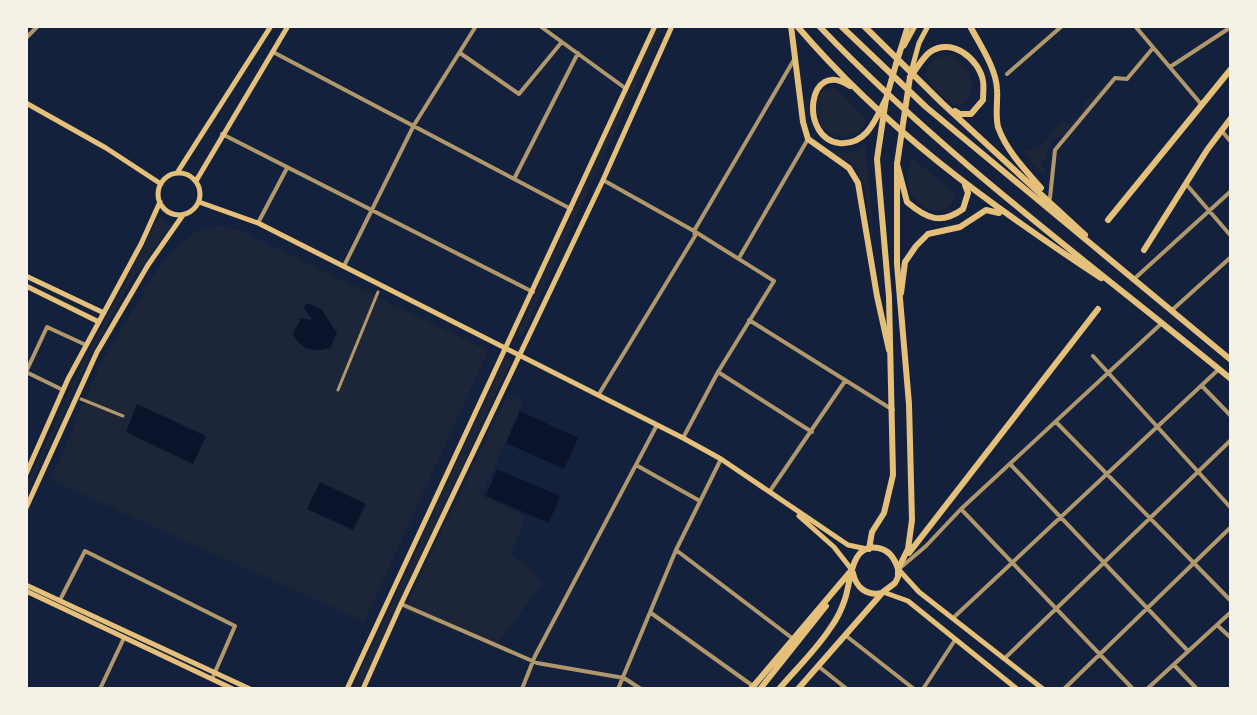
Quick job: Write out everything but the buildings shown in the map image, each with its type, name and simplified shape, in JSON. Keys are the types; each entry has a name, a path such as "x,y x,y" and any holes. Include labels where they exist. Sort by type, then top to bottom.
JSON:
{"main road":[{"path":"196,181 288,26"},
{"path":"347,689 655,26"},
{"path":"363,689 603,180 672,26"},
{"path":"794,26 803,122 808,139 849,168 858,183 889,350"},
{"path":"794,26 863,96"},
{"path":"819,26 864,73 936,139 1231,379"},
{"path":"841,26 926,107 1231,360"},
{"path":"864,26 1110,260"},
{"path":"869,549 872,532 884,513 893,475 889,297 877,159 886,99 908,26"},
{"path":"896,64 915,26"},
{"path":"798,689 883,592 895,583 908,549 912,520 909,404 897,264 897,164 910,77 919,43 928,26"},
{"path":"970,26 994,73 998,127 1009,149 1068,218"},
{"path":"177,173 269,27"},
{"path":"910,77 930,53 945,46 959,49 973,60 983,80 983,100 971,114 960,114 942,103"},
{"path":"1108,220 1231,69"},
{"path":"886,99 870,130 859,140 847,144 835,143 823,136 815,124 814,98 817,88 825,80 847,83 863,96 936,162 1012,219 1128,295"},
{"path":"26,103 106,148 161,184"},
{"path":"1144,250 1231,118"},
{"path":"897,164 907,202 932,218 951,218 963,209 968,193 962,181"},
{"path":"26,474 63,390 141,244 160,202 161,184 171,175 187,175 196,181 199,202 183,215 148,265 97,352 26,508"},
{"path":"160,202 169,213 183,215"},
{"path":"199,202 258,223 683,438 721,459 848,545 887,551 893,556 898,569 919,592 1043,689"},
{"path":"901,293 905,262 928,234 960,227 986,210 1012,219"},
{"path":"26,276 104,313"},
{"path":"26,286 99,322"},
{"path":"898,569 921,533 1098,309"},
{"path":"787,504 834,547 852,570 853,578 862,590 883,592 908,601 1017,689"},
{"path":"779,689 831,628 845,599 858,555 869,549"},
{"path":"755,688 792,638 852,570"},
{"path":"26,588 213,676 250,689"},
{"path":"755,688 826,606"},
{"path":"213,676 233,689"}],"street":[{"path":"26,38 38,26"},
{"path":"344,266 414,125 476,26"},
{"path":"540,26 627,89"},
{"path":"1007,74 1062,26"},
{"path":"1135,26 1201,104"},
{"path":"1170,67 1231,27"},
{"path":"460,53 519,94 561,43"},
{"path":"1050,198 1055,150 1115,78 1127,79 1153,48"},
{"path":"273,52 571,209"},
{"path":"514,179 578,53"},
{"path":"599,394 695,236 694,231 796,56"},
{"path":"1221,130 1231,142"},
{"path":"222,134 533,292"},
{"path":"739,258 808,139"},
{"path":"258,223 287,168"},
{"path":"603,180 774,281 718,372 683,438"},
{"path":"1186,184 1231,236"},
{"path":"1133,280 1231,191"},
{"path":"1171,311 1231,257"},
{"path":"1226,262 1231,271"},
{"path":"338,390 378,292"},
{"path":"749,320 893,410"},
{"path":"898,569 1162,323"},
{"path":"63,390 26,372 47,327 86,345"},
{"path":"1093,356 1231,508"},
{"path":"953,618 1219,369"},
{"path":"718,372 812,432"},
{"path":"769,492 845,381"},
{"path":"1202,385 1231,416"},
{"path":"81,399 123,416"},
{"path":"1056,422 1231,601"},
{"path":"522,689 533,660 657,425"},
{"path":"1005,658 1231,440"},
{"path":"618,689 676,550 721,459"},
{"path":"1010,464 1188,651"},
{"path":"636,465 700,501"},
{"path":"961,509 1133,689"},
{"path":"1064,689 1231,527"},
{"path":"676,550 792,638"},
{"path":"58,604 85,551 235,626 213,676"},
{"path":"401,604 533,660 624,678 641,689"},
{"path":"1147,689 1231,612"},
{"path":"650,613 755,688"},
{"path":"1217,625 1231,638"},
{"path":"100,689 126,635"},
{"path":"845,635 914,689"},
{"path":"923,689 955,640"},
{"path":"1174,665 1197,689"},
{"path":"818,666 847,689"}],"shaded area":[{"path":"657,26 663,26 522,336 517,334"},
{"path":"944,55 959,62 969,75 971,90 963,104 946,99 925,74 932,62"},
{"path":"1108,82 1110,91 1065,135 1052,140 1045,159 1040,161 1047,173 1036,168 1022,149 1030,150 1042,145 1063,119 1068,123 1078,118 1084,103"},
{"path":"834,87 864,116 866,122 858,133 845,138 823,129 813,106 817,93"},
{"path":"865,145 874,244 867,200 856,169 821,147 844,153"},
{"path":"911,157 956,194 951,204 937,211 929,210 916,200 908,180"},
{"path":"159,217 172,224 129,285 89,358 26,495 26,486 86,357"},
{"path":"216,225 239,230 488,351 364,622 51,480 100,365 159,267 174,249 197,231"},
{"path":"307,303 321,309 337,333 331,347 309,349 300,344 293,334 301,318 312,320 304,307"},
{"path":"505,358 511,361 359,689 352,689"},
{"path":"509,394 524,401 482,495 526,517 510,555 529,565 542,584 500,640 494,643 404,611"},
{"path":"137,404 206,436 193,464 126,432"},
{"path":"520,411 578,438 564,469 506,443"},
{"path":"497,469 560,496 549,523 486,496"},
{"path":"320,482 366,504 353,530 307,509"}]}
